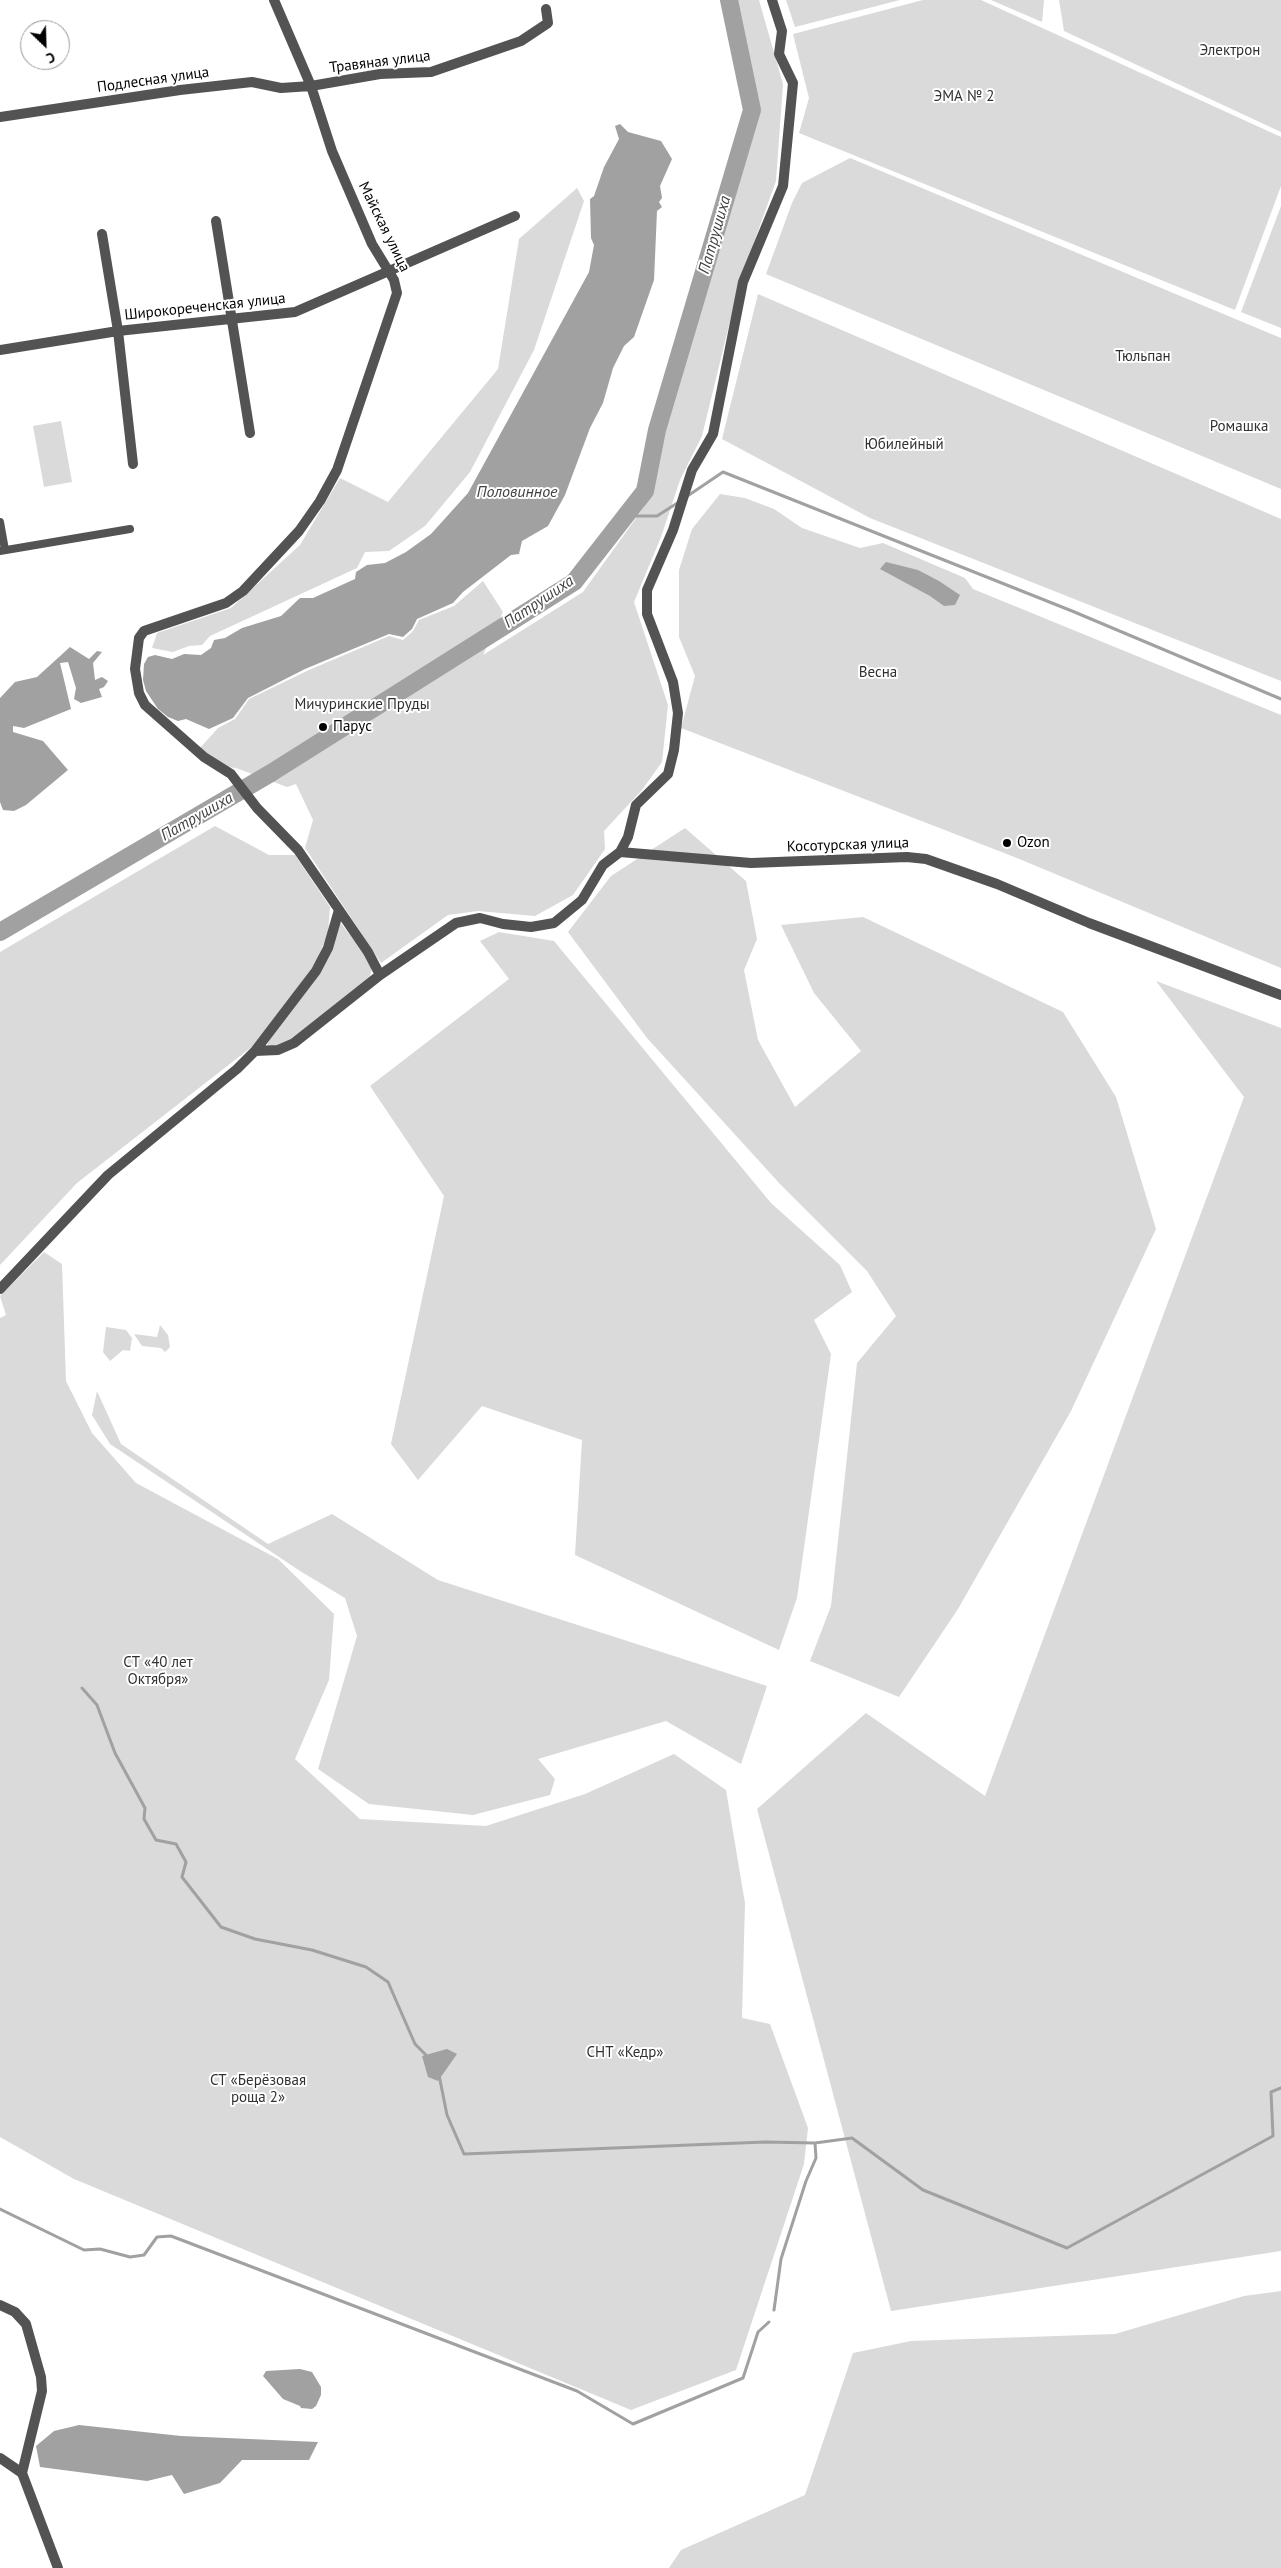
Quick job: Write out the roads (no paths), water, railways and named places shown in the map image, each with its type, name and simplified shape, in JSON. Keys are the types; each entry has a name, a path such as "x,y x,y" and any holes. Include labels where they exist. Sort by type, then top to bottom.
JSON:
{"street":[{"name":"Майская улица","path":"274,0 311,86 332,151 372,244 390,272 396,293 337,470 299,531 243,592 226,603 144,631 139,638 135,669 139,693 145,705 204,756 231,774 248,797 298,850 368,952 380,975"},
{"path":"255,1051 278,1050 294,1043 380,975 456,923 480,918 503,924 532,927 554,923 582,900 603,865 620,852 628,836 636,805 668,774 674,750 678,712 673,682 647,614 647,590 674,530 692,470 713,434 743,282 783,186 794,83 779,54 782,30 772,0"},
{"name":"Травяная улица","path":"311,86 380,74 431,72 483,55 521,42 548,23 546,9"},
{"name":"Подлесная улица","path":"0,117 252,82 281,88 311,86"},
{"name":"Широкореченская улица","path":"0,350 118,331 296,312 515,216"},
{"path":"216,222 250,433"},
{"path":"102,234 118,331 133,464"},
{"path":"0,522 2,551 130,529"},
{"name":"Косотурская улица","path":"620,852 751,863 907,856 926,859 997,884 1089,923 1281,995"},
{"path":"0,1289 108,1175 223,1081 255,1051 316,971 328,948 339,910"},
{"path":"0,2306 15,2312 26,2324 41,2377 42,2391 22,2473 58,2568"},
{"path":"0,2458 22,2473"}],"water":[{"name":"Половинное","path":"620,124 628,132 661,141 672,159 660,186 662,198 659,202 662,207 657,211 654,280 634,337 624,346 613,368 603,403 590,428 565,495 548,526 522,541 519,554 511,555 463,592 453,603 417,619 412,629 403,637 389,634 305,669 248,698 233,718 209,729 186,719 178,721 168,717 158,709 146,691 143,680 144,664 148,657 155,655 172,659 184,654 201,655 211,648 214,640 225,638 242,628 281,616 300,598 313,598 355,579 356,572 367,565 385,563 406,552 431,534 468,493 589,272 594,245 591,238 590,199 594,196 604,167 619,139 615,126"},
{"path":"886,562 918,570 939,581 960,595 955,605 944,606 930,596 880,569"},
{"path":"70,647 89,659 97,651 102,652 93,663 95,680 102,677 108,681 104,687 99,689 102,697 81,703 74,699 76,688 68,662 60,663 71,709 24,728 13,726 13,732 43,741 68,770 26,805 14,811 3,810 0,802 0,698 15,682 37,677"},
{"path":"447,2049 457,2054 438,2081 428,2077 422,2056"},
{"path":"300,2369 312,2372 321,2387 321,2395 316,2406 312,2409 301,2408 283,2399 263,2376 266,2371"},
{"path":"79,2425 181,2436 318,2442 309,2460 242,2460 220,2483 184,2494 172,2475 147,2481 40,2467 36,2446 54,2431"}],"waterway":[{"name":"Патрушиха","path":"0,932 271,773 574,582 645,491 657,430 752,110 729,0"},
{"path":"686,497 723,472 1072,611 1281,699"},
{"path":"625,516 657,516 679,502"},
{"path":"82,1688 97,1705 115,1753 145,1808 144,1819 156,1840 176,1844 186,1862 182,1877 221,1927 255,1939 312,1950 366,1967 388,1982 415,2044 429,2058"},
{"path":"439,2075 447,2115 464,2154 765,2142 815,2143 852,2138 923,2190 1067,2248 1273,2136 1271,2092 1281,2088"},
{"path":"774,2310 781,2259 806,2181 816,2158 815,2143"},
{"path":"0,2209 84,2250 100,2249 130,2257 144,2255 157,2237 171,2236 577,2391 633,2424 743,2378 758,2332 769,2322"}],"place":[{"name":"Парус","path":"323,727"},
{"name":"Ozon","path":"1007,843"}],"park label":[{"name":"Электрон","path":"1230,51"},
{"name":"ЭМА № 2","path":"964,97"},
{"name":"Тюльпан","path":"1143,357"},
{"name":"Ромашка","path":"1239,427"},
{"name":"Юбилейный","path":"904,445"},
{"name":"Весна","path":"878,673"},
{"name":"Мичуринские Пруды","path":"362,705"},
{"name":"СТ «40 лет Октября»","path":"158,1672"},
{"name":"СНТ «Кедр»","path":"625,2053"},
{"name":"СТ «Берёзовая роща 2»","path":"258,2090"}]}
